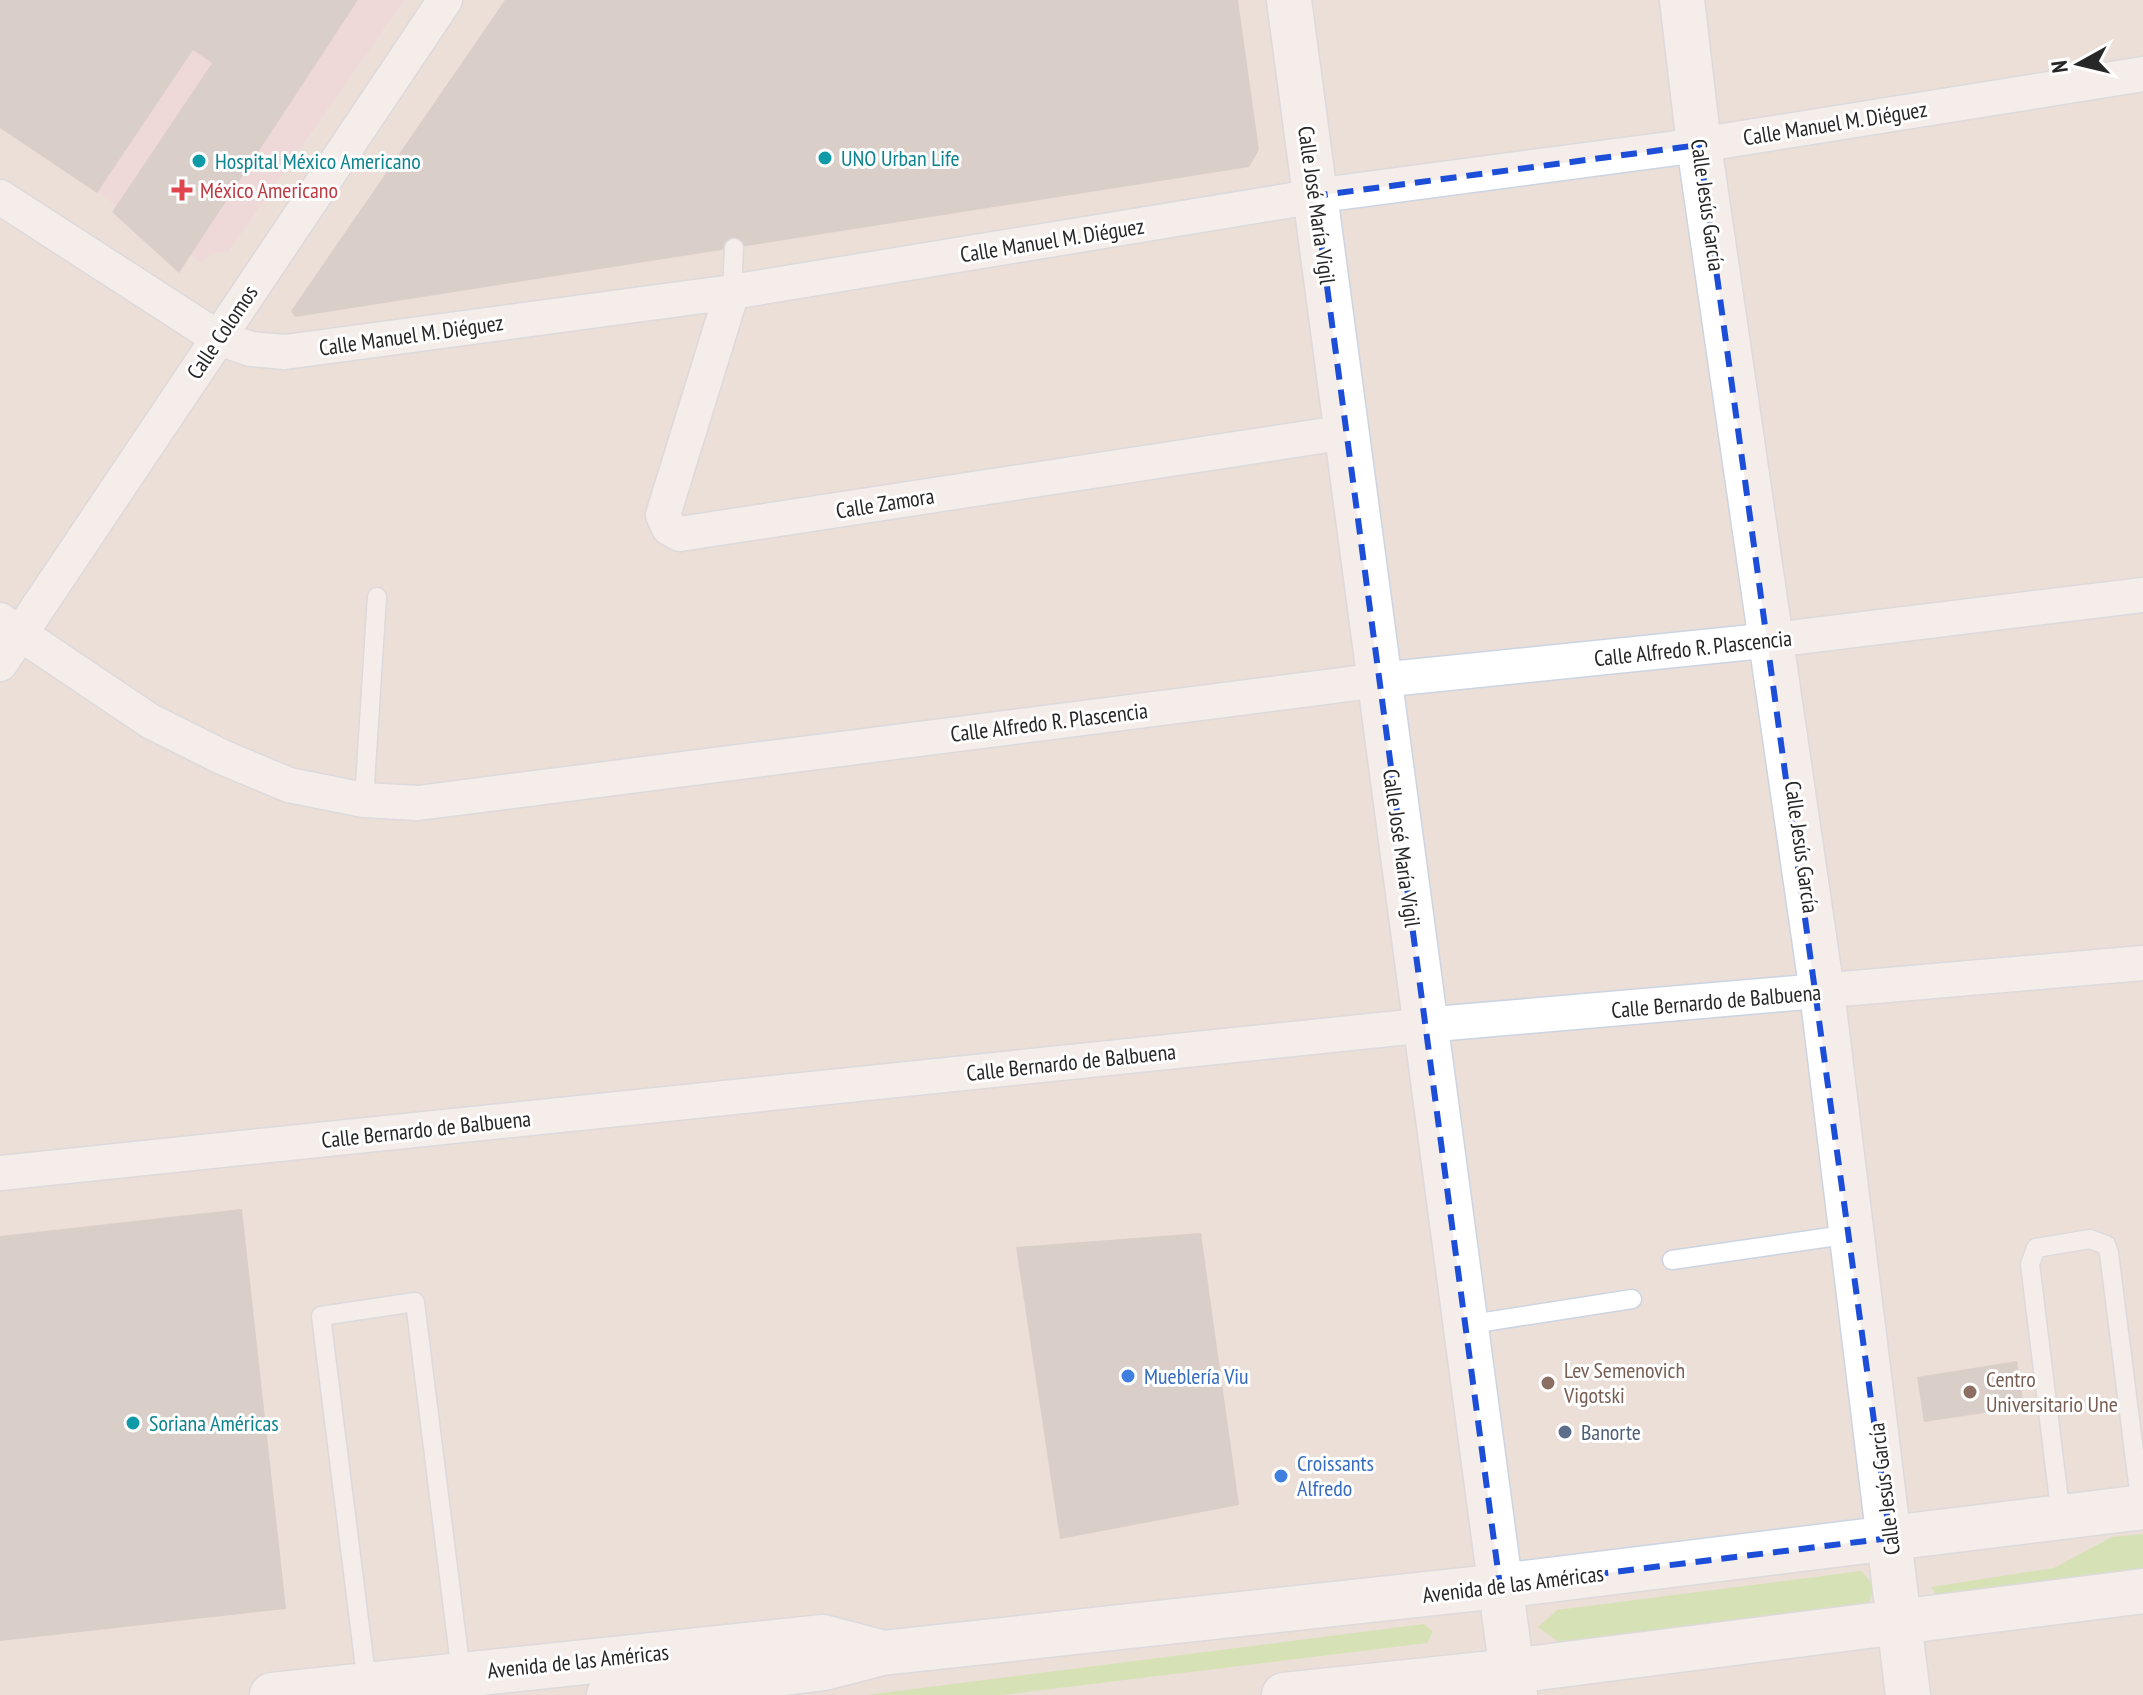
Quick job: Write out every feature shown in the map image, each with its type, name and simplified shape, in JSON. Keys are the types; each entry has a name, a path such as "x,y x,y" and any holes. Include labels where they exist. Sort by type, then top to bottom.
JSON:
{"street":[{"name":"Calle Colomos","path":"0,664 10,627 218,338 445,0"},
{"name":"Calle José María Vigil","path":"1289,0 1500,1586 1507,1687"},
{"name":"Calle Jesús García","path":"1682,0 1699,145 1822,992 1908,1695"},
{"name":"Calle Manuel M. Diéguez","path":"0,197 218,338 251,349 285,352 732,292 1315,196 1699,145 2143,74"},
{"name":"Calle Zamora","path":"732,292 663,515 669,528 680,534 1347,432"},
{"name":"Calle Alfredo R. Plascencia","path":"10,627 150,721 210,751 289,785 364,800 418,803 1380,680 1772,640 2143,595"},
{"name":"Calle Bernardo de Balbuena","path":"0,1173 1426,1026 2143,963"},
{"name":"Avenida de las Américas","path":"609,1695 824,1668 882,1653 1500,1586 2142,1507"},
{"path":"1284,1695 1507,1687 1900,1620 2143,1591"},
{"name":"Avenida de las Américas","path":"272,1695 823,1637 882,1653"}],"lane":[{"path":"732,292 734,248"},
{"path":"364,800 377,597"},
{"path":"1672,1260 1853,1234"},
{"path":"2061,1517 2030,1264 2036,1248 2090,1239 2106,1245 2109,1253 2142,1507"},
{"path":"1465,1325 1632,1299"},
{"path":"367,1684 321,1316 415,1302 461,1673"}],"highlighted area":[{"path":"1699,145 1890,1538 1500,1586 1315,196"}],"shaded area":[{"name":"México Americano","path":"0,0 404,0 228,252 214,253 201,262 0,127"}],"green space":[{"path":"2143,1534 2143,1573 1937,1596 1931,1587 2054,1568 2112,1537"},
{"path":"1861,1571 1875,1586 1868,1605 1560,1643 1538,1627 1557,1610"},
{"path":"1424,1624 1433,1632 1427,1643 1001,1695 867,1695"}],"building":[{"name":"México Americano","path":"0,0 358,0 179,273 112,212 212,63 193,50 97,193 0,128"},
{"name":"UNO Urban Life","path":"505,0 1238,0 1259,150 1249,167 295,317 291,311"},
{"name":"Soriana Américas","path":"242,1209 286,1609 0,1641 0,1236"},
{"name":"Mueblería Viu","path":"1201,1233 1239,1505 1060,1539 1016,1247"},
{"name":"Centro Universitario Une","path":"2017,1361 2024,1407 1924,1422 1917,1377"}],"place":[{"name":"UNO Urban Life","path":"825,158"},
{"name":"Hospital México Americano","path":"199,161"},
{"name":"México Americano","path":"182,190"},
{"name":"Mueblería Viu","path":"1128,1376"},
{"name":"Lev Semenovich Vigotski","path":"1548,1383"},
{"name":"Centro Universitario Une","path":"1970,1392"},
{"name":"Soriana Américas","path":"133,1423"},
{"name":"Banorte","path":"1565,1432"},
{"name":"Croissants Alfredo","path":"1281,1476"}]}
